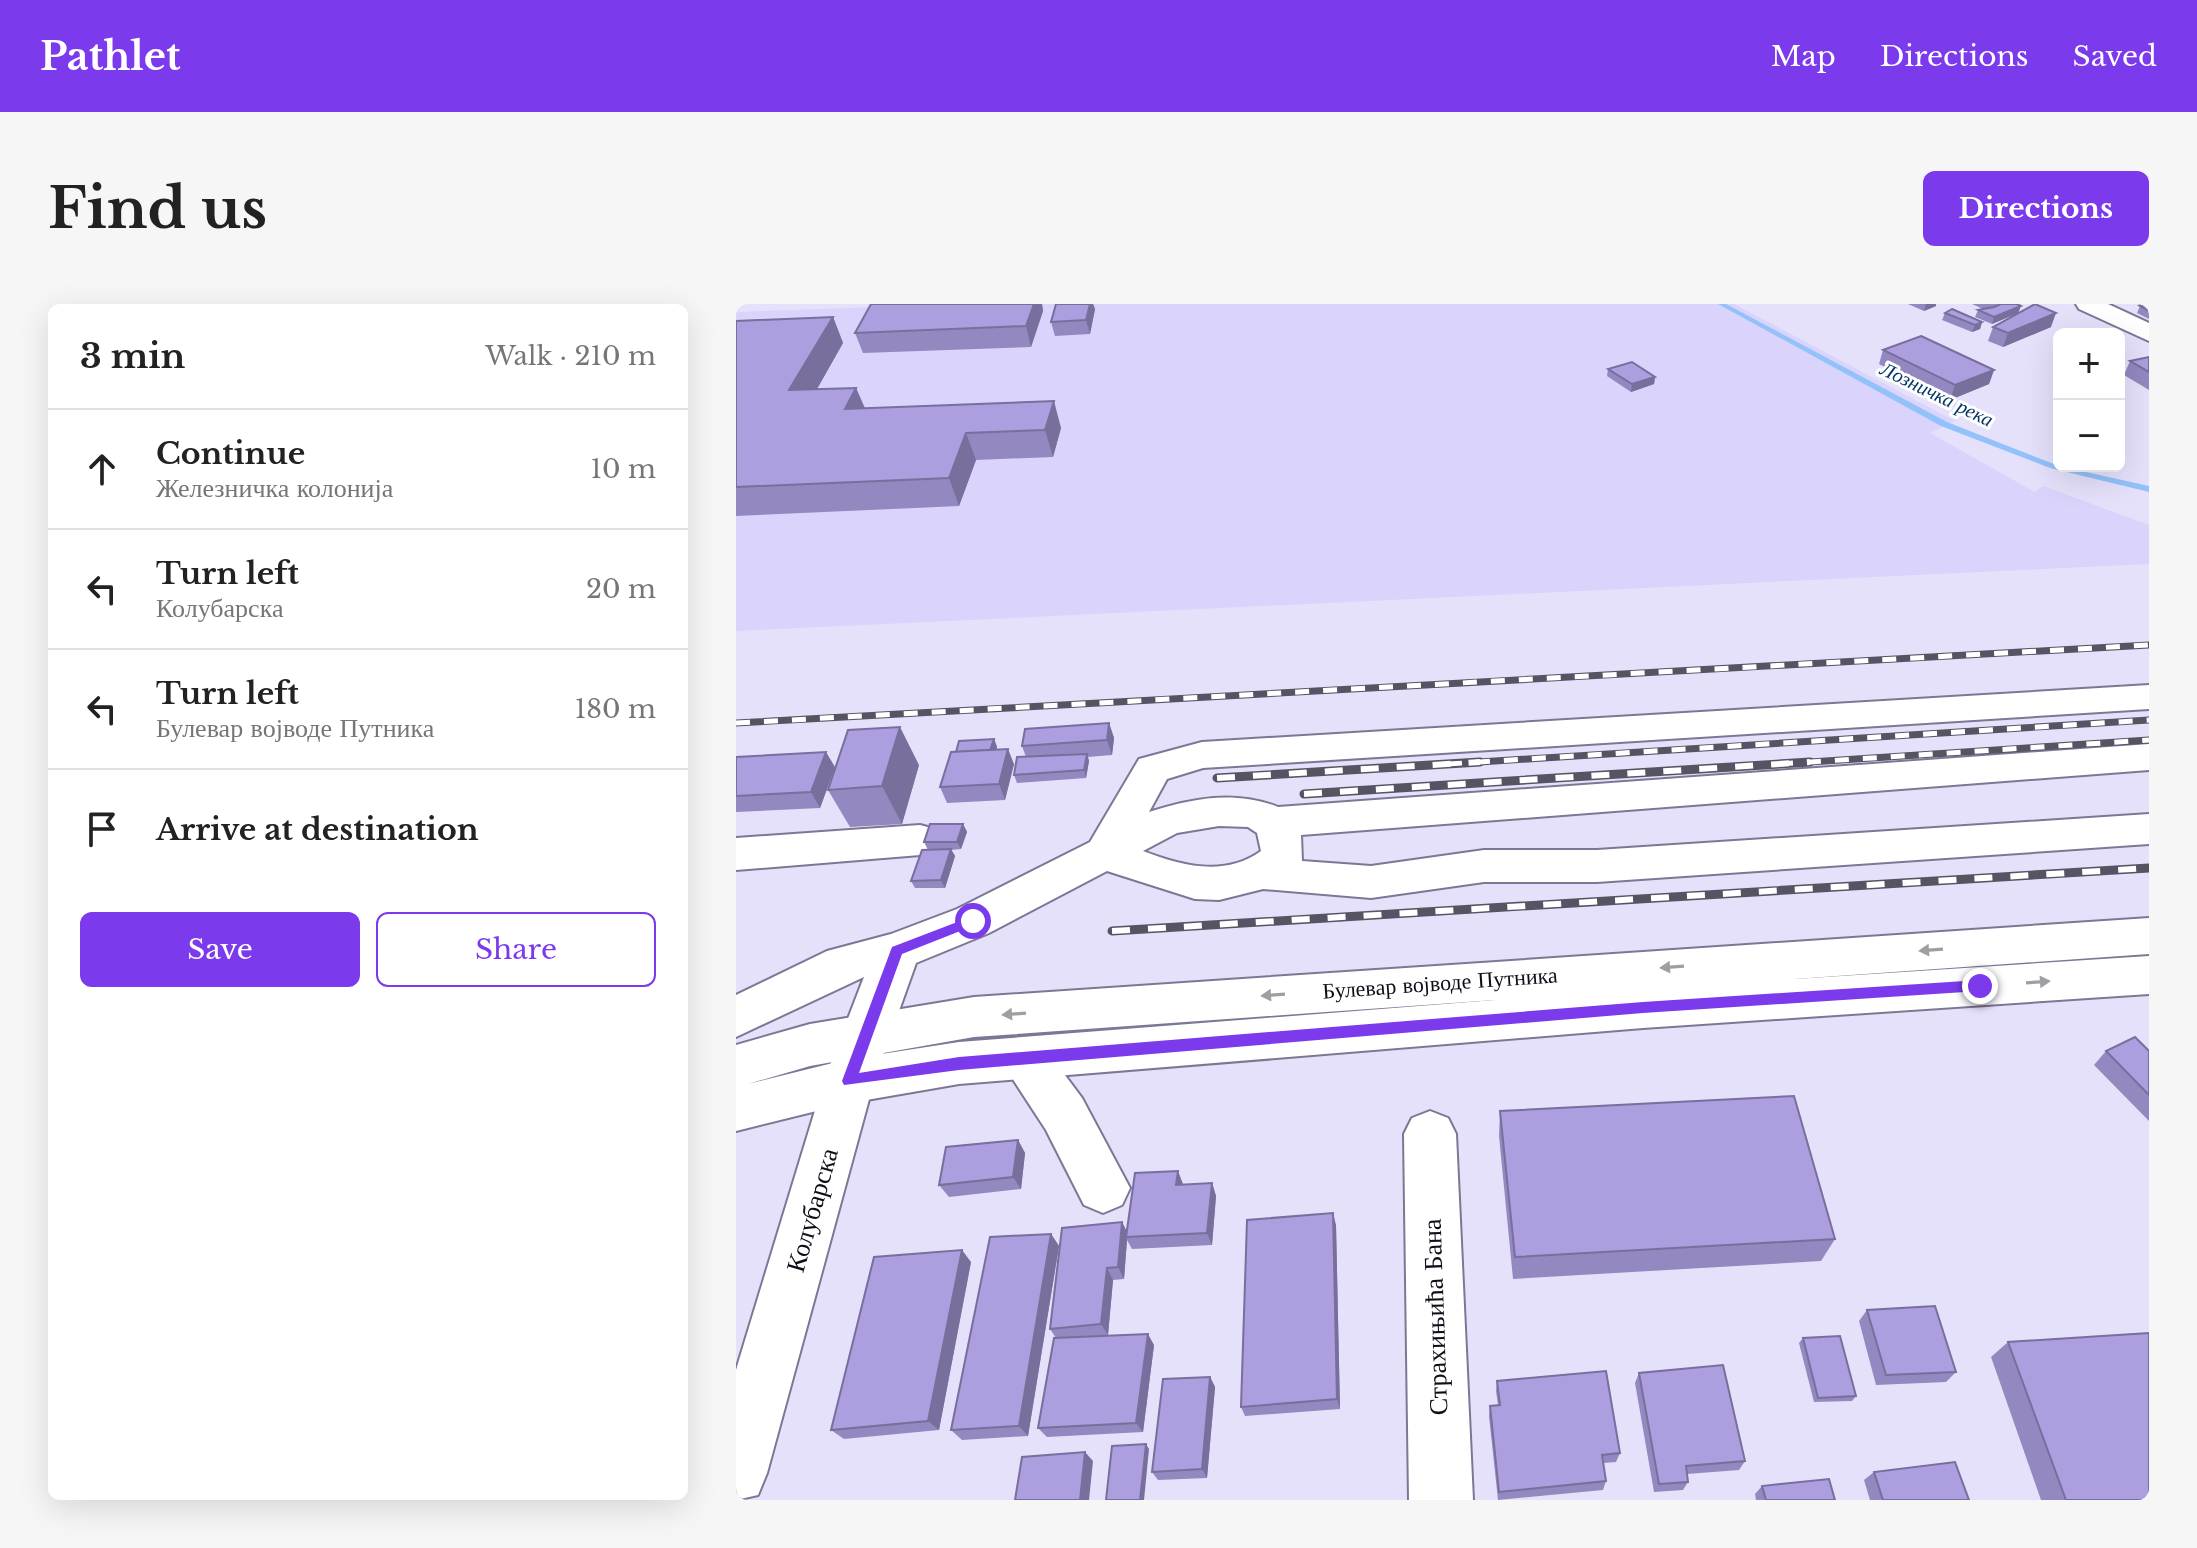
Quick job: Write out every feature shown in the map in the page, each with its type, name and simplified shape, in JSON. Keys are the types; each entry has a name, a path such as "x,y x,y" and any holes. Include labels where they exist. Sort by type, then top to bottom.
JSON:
{"main road":[{"path":"2088,304 2149,333"},
{"path":"1105,852 1153,769 1202,755 2149,697"},
{"path":"736,1017 843,964 897,951 973,921 1164,822 1193,814 1249,814 1272,822 2149,757"},
{"path":"1481,808 1484,866"},
{"path":"1265,874 1282,858 1282,837 1272,822"},
{"path":"1105,852 1136,866 1204,883 1237,883 1265,874 1371,882 1484,866 1597,866 2149,829"},
{"path":"736,854 920,840"},
{"name":"Булевар војводе Путника","path":"736,1109 857,1057 974,1017 2149,936"},
{"name":"Колубарска","path":"736,1473 857,1057 897,951"},
{"name":"Булевар војводе Путника","path":"736,1066 857,1057 959,1063 1643,1008 2149,975"},
{"path":"1024,1058 1064,1114 1103,1188"},
{"name":"Страхињића Бана","path":"1430,1134 1441,1500"}],"shaded area":[{"path":"967,304 1734,304 1955,421 1930,433 2035,492 2043,486 2149,525 2149,564 736,631 736,312"}],"building":[{"path":"871,304 1034,304 1026,326 855,333"},
{"path":"1056,304 1090,304 1086,320 1051,322"},
{"path":"2001,304 2021,306 1994,317 1978,310 1994,307"},
{"path":"2035,304 2056,313 2008,333 1993,327"},
{"path":"1952,309 1982,322 1975,325 1945,313"},
{"path":"833,317 789,390 856,388 845,409 1054,401 1045,430 966,433 949,478 736,487 736,321"},
{"path":"1921,336 1994,370 1955,385 1883,350"},
{"path":"2149,357 2149,372 2130,361"},
{"path":"1632,362 1655,377 1632,384 1608,369"},
{"path":"1109,723 1107,740 1022,746 1025,729"},
{"path":"900,727 882,786 828,790 848,730"},
{"path":"994,739 990,750 956,752 959,741"},
{"path":"1008,749 999,784 940,787 951,752"},
{"path":"826,752 811,792 736,796 736,757"},
{"path":"1087,754 1084,770 1014,775 1017,757"},
{"path":"930,824 963,824 957,842 924,842"},
{"path":"951,849 941,880 911,881 922,850"},
{"path":"2135,1037 2149,1051 2149,1095 2106,1051"},
{"path":"1794,1096 1835,1239 1515,1257 1500,1111"},
{"path":"1018,1140 1013,1177 939,1185 946,1147"},
{"path":"1178,1171 1176,1185 1212,1183 1207,1233 1126,1237 1135,1173"},
{"path":"1333,1213 1337,1399 1241,1407 1247,1220"},
{"path":"1122,1222 1118,1267 1107,1268 1101,1324 1050,1329 1062,1228"},
{"path":"1051,1234 1019,1426 951,1430 990,1237"},
{"path":"962,1250 928,1421 831,1430 874,1257"},
{"path":"1935,1306 1956,1372 1886,1375 1867,1310"},
{"path":"2149,1333 2149,1500 2066,1500 2008,1342"},
{"path":"1148,1334 1136,1423 1038,1428 1054,1338"},
{"path":"1840,1336 1856,1396 1818,1398 1803,1338"},
{"path":"1723,1365 1745,1461 1686,1466 1688,1482 1659,1484 1639,1373"},
{"path":"1606,1371 1620,1453 1602,1455 1606,1481 1499,1492 1490,1406 1500,1405 1497,1381"},
{"path":"1210,1377 1202,1469 1152,1472 1163,1379"},
{"path":"1146,1444 1140,1500 1106,1500 1112,1446"},
{"path":"1085,1452 1080,1500 1015,1500 1022,1457"},
{"path":"1955,1462 1969,1500 1883,1500 1874,1472"},
{"path":"1829,1479 1835,1500 1766,1500 1762,1486"}],"waterway":[{"name":"Лозничка река","path":"1721,304 1944,424 2053,466 2149,489"}],"railway":[{"path":"736,723 2149,645"},
{"path":"1476,762 2149,720"},
{"path":"1803,762 2149,740"},
{"path":"1217,778 1476,762"},
{"path":"1448,764 1476,762"},
{"path":"1476,762 1480,762"},
{"path":"1304,794 1803,762"},
{"path":"1779,764 1803,762"},
{"path":"1803,762 1810,762"},
{"path":"1112,931 2149,868"}],"route":[{"path":"973,921 897,951 849,1081 959,1063 1643,1008 1980,986"}]}
